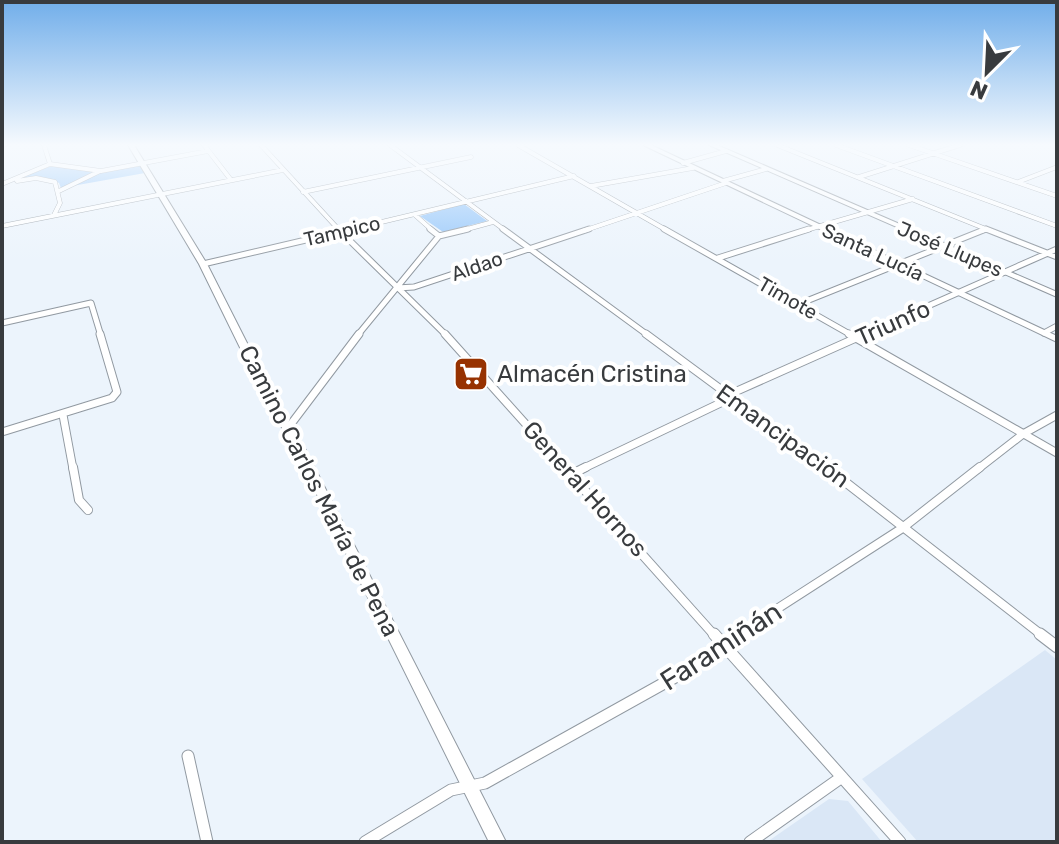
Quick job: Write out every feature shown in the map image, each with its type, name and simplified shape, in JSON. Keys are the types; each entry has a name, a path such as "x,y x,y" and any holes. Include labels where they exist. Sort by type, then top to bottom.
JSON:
{"street":[{"path":"54,215 60,206 56,184"},
{"path":"59,191 73,184"},
{"name":"Camino Carlos María de Pena","path":"155,184 203,264 498,842"},
{"path":"2,226 207,184"},
{"name":"General Hornos","path":"296,184 394,288 435,323 900,842"},
{"path":"303,192 340,184"},
{"name":"Emancipación","path":"444,184 904,526 1057,647"},
{"name":"Tampico","path":"203,264 540,184"},
{"name":"Timote","path":"588,184 1057,453"},
{"path":"591,186 600,184"},
{"name":"Aldao","path":"394,288 414,287 717,184"},
{"name":"Santa Lucía","path":"729,184 1057,339"},
{"name":"José Llupes","path":"801,184 1057,295"},
{"path":"876,184 1055,254"},
{"path":"946,184 1057,226"},
{"path":"1024,184 1057,196"},
{"path":"718,258 913,199"},
{"path":"415,215 439,236"},
{"path":"288,428 394,288 439,236 493,222"},
{"path":"799,304 986,229"},
{"name":"Triunfo","path":"572,474 730,396 1055,254"},
{"path":"2,323 91,303 117,392 107,401 2,432"},
{"path":"1044,333 1057,326"},
{"path":"63,415 79,500 88,510"},
{"name":"Faramiñán","path":"365,842 451,790 485,783 726,647 730,639 904,526 1023,434 1057,415"},
{"path":"188,756 207,842"},
{"path":"750,842 842,777"}],"shaded area":[{"path":"464,204 487,221 443,232 420,216"},
{"path":"1045,650 1057,660 1057,842 918,842 862,779"},
{"path":"829,799 848,801 882,842 767,842"}],"place":[{"name":"Almacén Cristina","path":"471,374"}]}
